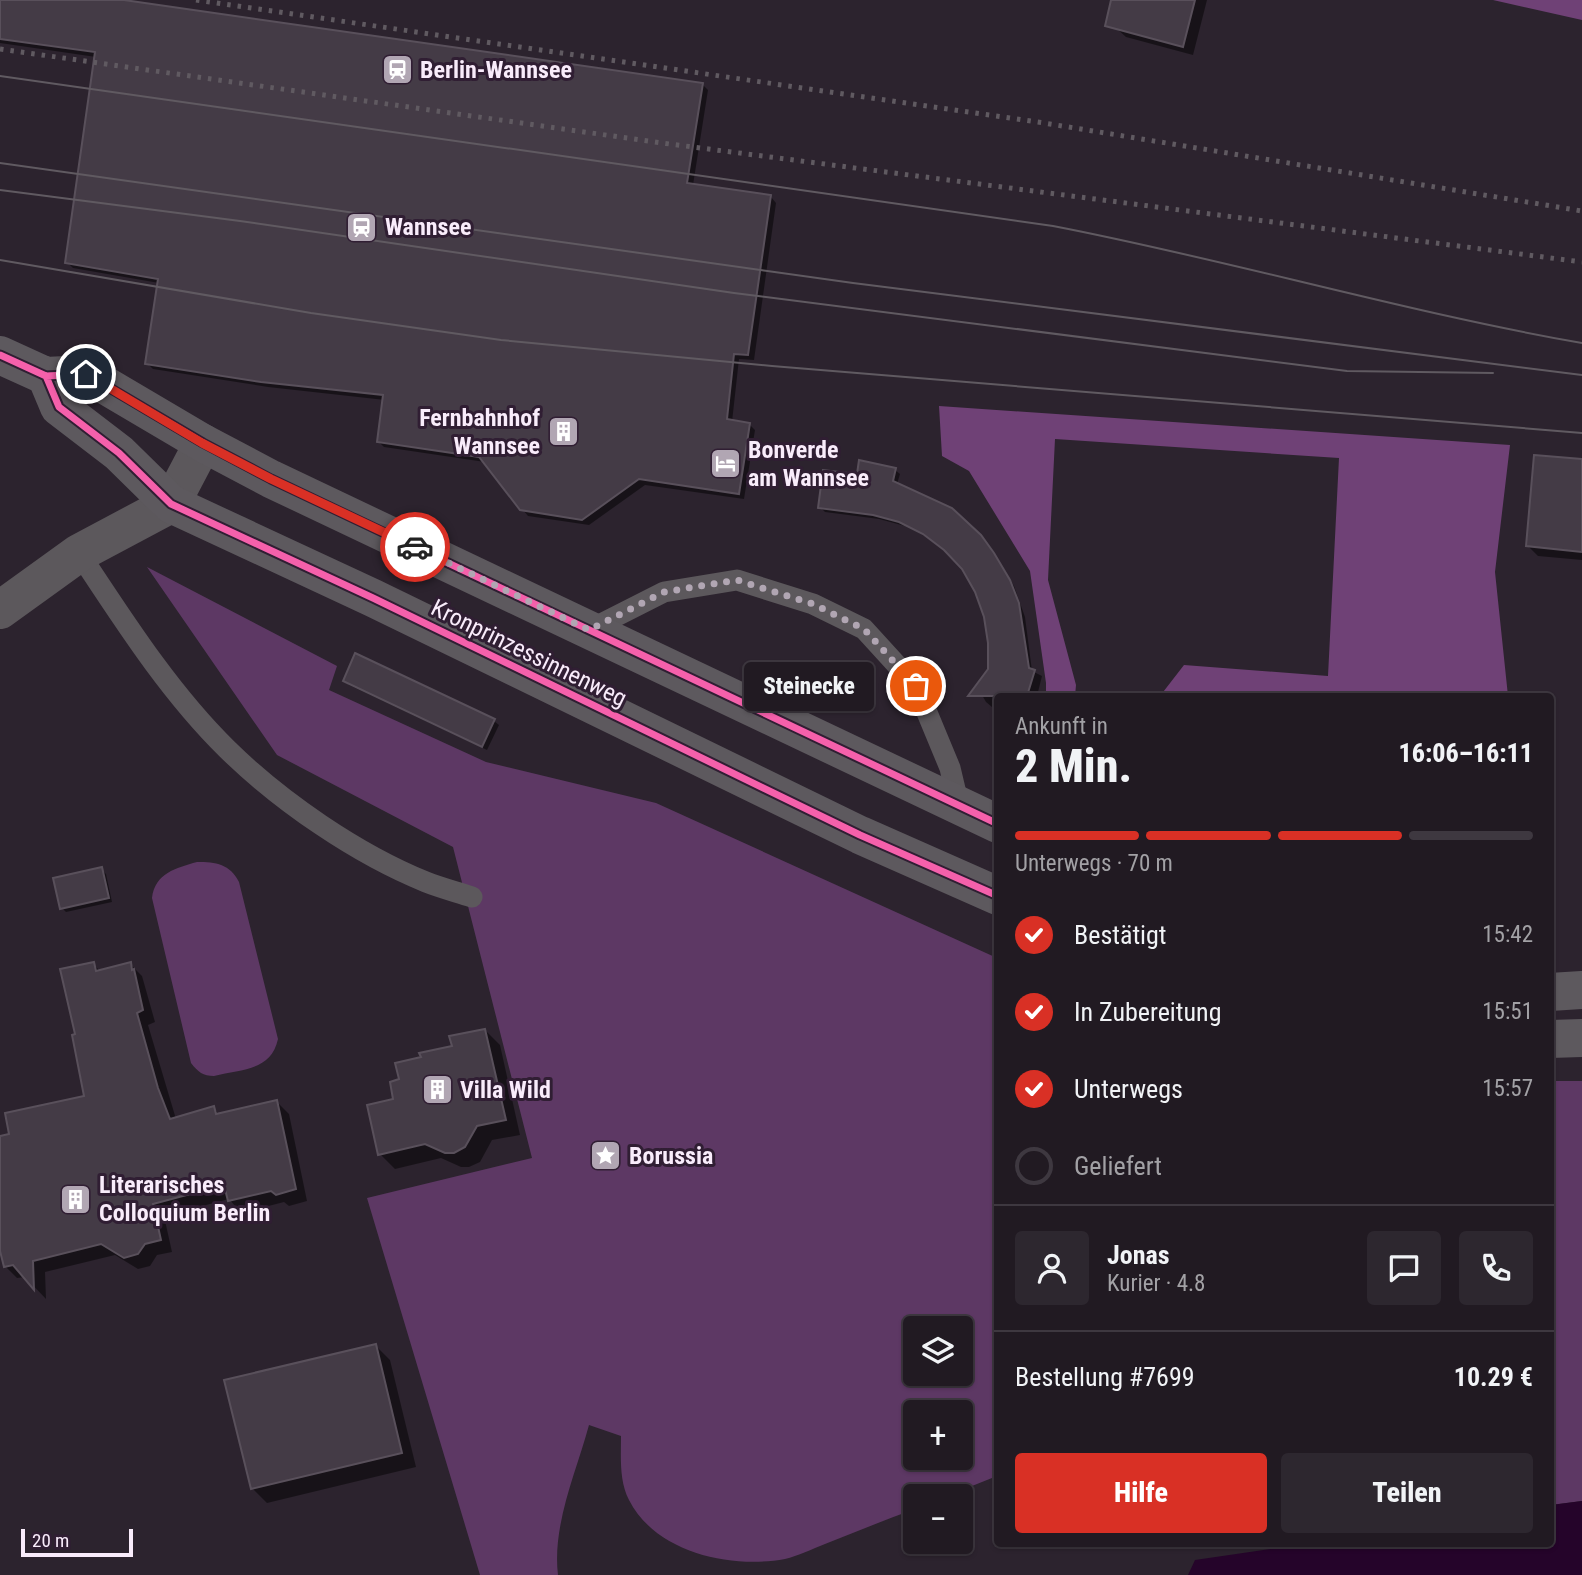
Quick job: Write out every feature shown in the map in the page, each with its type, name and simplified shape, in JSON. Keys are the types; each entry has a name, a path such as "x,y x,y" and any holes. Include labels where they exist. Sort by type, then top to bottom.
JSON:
{"main road":[{"name":"Kronprinzessinnenweg","path":"0,355 46,376 86,374 202,443 271,479 994,822"},
{"name":"Kronprinzessinnenweg","path":"46,376 58,407 119,453 172,504 373,598 860,835 994,894"},
{"path":"1554,992 1582,990"},
{"path":"1554,1039 1582,1038"}],"street":[{"path":"0,610 79,553 172,504 202,443"}],"lane":[{"path":"79,553 140,645 188,705 226,748 262,781 343,840 426,882 472,897"},
{"path":"589,630 664,592 737,580 823,609 864,629 916,686 950,768 960,806"}],"shaded area":[{"path":"1493,0 1582,0 1582,20"},
{"path":"939,406 1510,445 1495,572 1508,693 1162,693 1184,665 1328,676 1339,458 1055,439 1048,580 1076,685 1075,693 1046,693 1030,571 969,471 942,456"},
{"path":"147,567 337,666 329,690 486,762 656,803 994,957 994,1477 973,1486 903,1484 903,1514 790,1558 764,1562 719,1559 676,1545 657,1533 641,1518 629,1500 624,1485 621,1436 589,1425 566,1499 558,1537 558,1575 480,1575 367,1198 532,1158 453,847 277,755"},
{"path":"197,862 222,865 231,871 239,882 278,1039 269,1057 262,1063 245,1070 214,1076 201,1073 191,1063 152,898 162,877 174,869"},
{"path":"1554,1081 1582,1081 1582,1501 1554,1505"},
{"path":"1582,1501 1582,1575 1188,1575 1195,1560 1284,1547 1554,1547 1554,1505"}],"building":[{"path":"0,0 124,0 703,83 687,183 771,195 748,355 734,354 727,419 750,423 739,494 639,479 582,520 520,510 479,457 377,442 383,395 261,382 145,364 158,279 65,263 95,52 0,39"},
{"path":"1111,0 1195,0 1183,47 1105,26"},
{"path":"1534,455 1582,459 1582,552 1526,546"},
{"path":"859,460 896,468 893,481 952,508 981,535 1010,580 1019,603 1029,668 1035,670 1028,693 968,696 988,669 984,617 975,592 962,569 944,550 923,534 899,522 873,515 818,508 823,470 857,474"},
{"path":"355,653 495,719 482,747 343,681"},
{"path":"102,867 109,898 60,909 53,878"},
{"path":"94,962 96,971 131,962 143,1010 137,1013 158,1088 170,1119 214,1106 216,1114 277,1100 296,1189 276,1195 271,1191 228,1201 224,1185 153,1204 161,1240 145,1244 138,1254 124,1258 101,1244 33,1261 34,1290 13,1265 4,1267 0,1251 0,1136 9,1134 5,1113 84,1096 72,1035 75,1034 60,969"},
{"name":"Villa Wild","path":"485,1029 506,1120 477,1126 465,1147 454,1153 445,1153 425,1144 378,1155 367,1105 393,1099 390,1082 399,1079 395,1063 421,1057 419,1053 452,1046 449,1036"},
{"path":"376,1344 402,1453 251,1489 224,1380"}],"tram line":[{"path":"0,76 1053,226 1449,316 1582,343"},
{"path":"0,163 853,283 1582,375"},
{"path":"0,190 240,221 734,293 1347,371 1493,373"},
{"path":"0,260 311,313 501,340 772,366 1582,433"}],"railway":[{"path":"196,0 1044,123 1582,211"},
{"path":"0,49 662,143 1582,262"}],"cycle path":[{"path":"0,355 46,376 86,374 203,443 271,479 994,822"},
{"path":"46,376 59,407 119,453 171,504 373,598 860,835 994,894"}],"way so far":[{"path":"415,547 589,630 664,592 737,580 813,604 864,629 916,686"}],"place":[{"name":"Berlin-Wannsee","path":"397,70"},
{"name":"Wannsee","path":"362,227"},
{"name":"Fernbahnhof Wannsee","path":"563,432"},
{"name":"Bonverde am Wannsee","path":"725,464"},
{"name":"Steinecke","path":"916,686"},
{"name":"Villa Wild","path":"437,1090"},
{"name":"Borussia","path":"606,1156"},
{"name":"Literarisches Colloquium Berlin","path":"76,1199"}],"route":[{"path":"86,374 202,443 415,547"}]}
